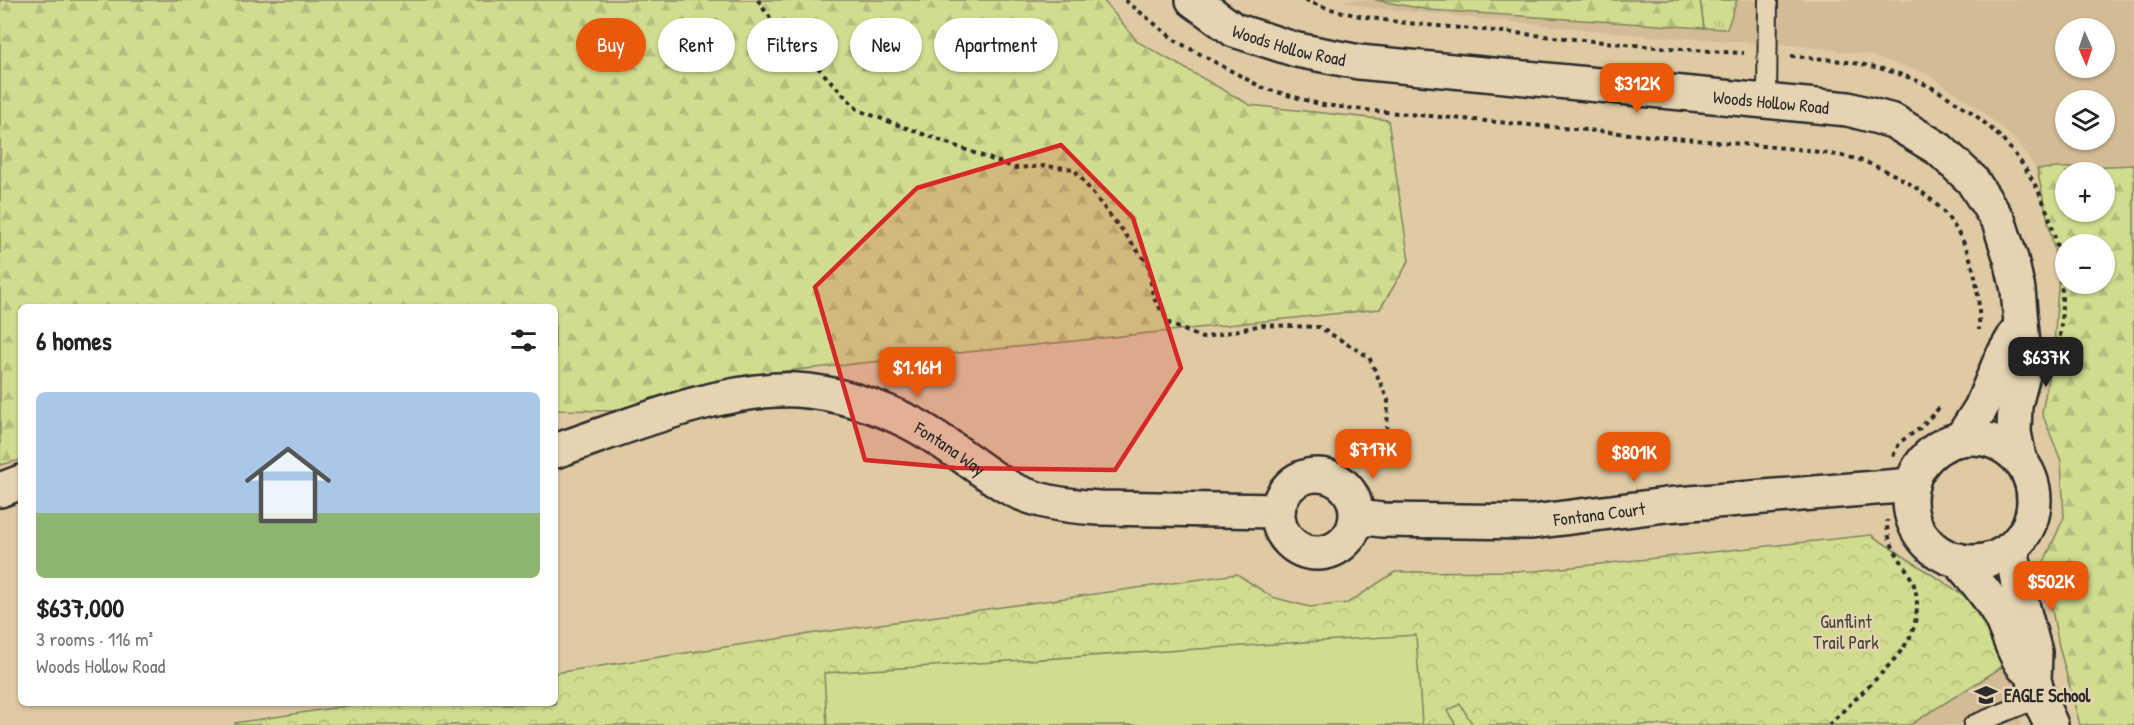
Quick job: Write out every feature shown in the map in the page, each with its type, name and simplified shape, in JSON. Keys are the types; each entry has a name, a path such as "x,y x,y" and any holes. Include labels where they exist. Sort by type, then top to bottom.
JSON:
{"street":[{"name":"Woods Hollow Road","path":"1193,0 1234,30 1297,51 1348,60 1848,109 1893,121 1939,149 1972,180 1999,222 2018,290 2025,367 2015,405 2014,432 2019,458"},
{"path":"1961,439 1981,408 2001,359 2021,325"},
{"name":"Fontana Way","path":"558,450 716,399 760,392 795,390 847,398 913,424 1005,486 1043,501 1090,507 1278,511"},
{"path":"1982,438 2002,445 2019,458 2030,475 2034,495 2032,515 2024,533 2011,549 1995,558 1977,562 1958,560 1942,554 1928,543 1917,529 1911,512 1912,485 1915,475 1926,458 1942,445 1961,439 1982,438"},
{"path":"1313,475 1327,476 1339,482 1349,491 1355,503 1357,517 1354,529 1339,548 1315,554 1303,551 1284,535 1279,524 1278,511 1289,487 1313,475"},
{"path":"0,490 18,483"},
{"name":"Fontana Court","path":"1357,517 1382,520 1532,522 1666,505 1912,485"},
{"path":"2011,549 2035,652 2042,701"},
{"path":"1958,560 2000,616 2015,655 2042,701"}],"lane":[{"path":"1767,101 1768,0"},
{"path":"1973,725 2042,701"}],"path":[{"path":"758,0 767,14 858,110 1015,168 1046,166 1074,170 1148,264 1153,297 1170,324 1202,338 1262,325 1319,327 1369,357 1388,400 1387,437 1381,470"},
{"path":"1125,0 1176,41 1263,88 1323,105 1807,150 1863,161 1899,176 1922,190 1942,210 1957,230 1970,258 1977,282 1980,307 1979,332"},
{"path":"1305,0 1316,5 1366,16 1430,24 1741,53"},
{"path":"1900,442 1919,429 1942,404"},
{"path":"1828,725 1896,657 1910,636 1913,626 1916,615 1916,596 1911,579 1891,544 1887,527"}],"highlighted area":[{"path":"1061,145 1133,218 1181,368 1115,470 957,468 865,460 815,287 917,188"}],"shaded area":[{"path":"1342,0 2134,0 2134,165 2115,166 2115,162 2055,162 2055,168 2037,169 2014,139 1980,109 1926,73 1865,54 1793,45 1653,36 1366,7"},
{"name":"EAGLE School","path":"2007,664 2022,725 1910,725"}],"green space":[{"path":"0,0 1103,0 1138,42 1250,105 1388,120 1409,261 1380,309 747,375 613,411 558,410 558,304 18,304 18,461 0,465"},
{"path":"1375,0 1700,0 1704,28 1429,10"},
{"path":"1700,0 1737,0 1727,29 1704,28"},
{"path":"2134,165 2134,725 2080,725 2059,646 2043,564 2064,517 2061,461 2042,413 2054,346 2058,294 2115,294 2115,234 2055,234 2055,254 2037,169 2055,168 2055,222 2115,222 2115,166"},
{"name":"Gunflint Trail Park","path":"1871,535 1979,605 2007,664 1910,725 235,725 235,723 346,706 558,706 558,673 816,633 1237,574 1272,597 1310,607 1348,603 1395,572 1535,571"},
{"path":"1416,635 1422,725 827,725 824,673"},
{"path":"1460,704 1473,725 1456,725 1447,711"}],"place":[{"name":"EAGLE School","path":"1986,695"}]}
